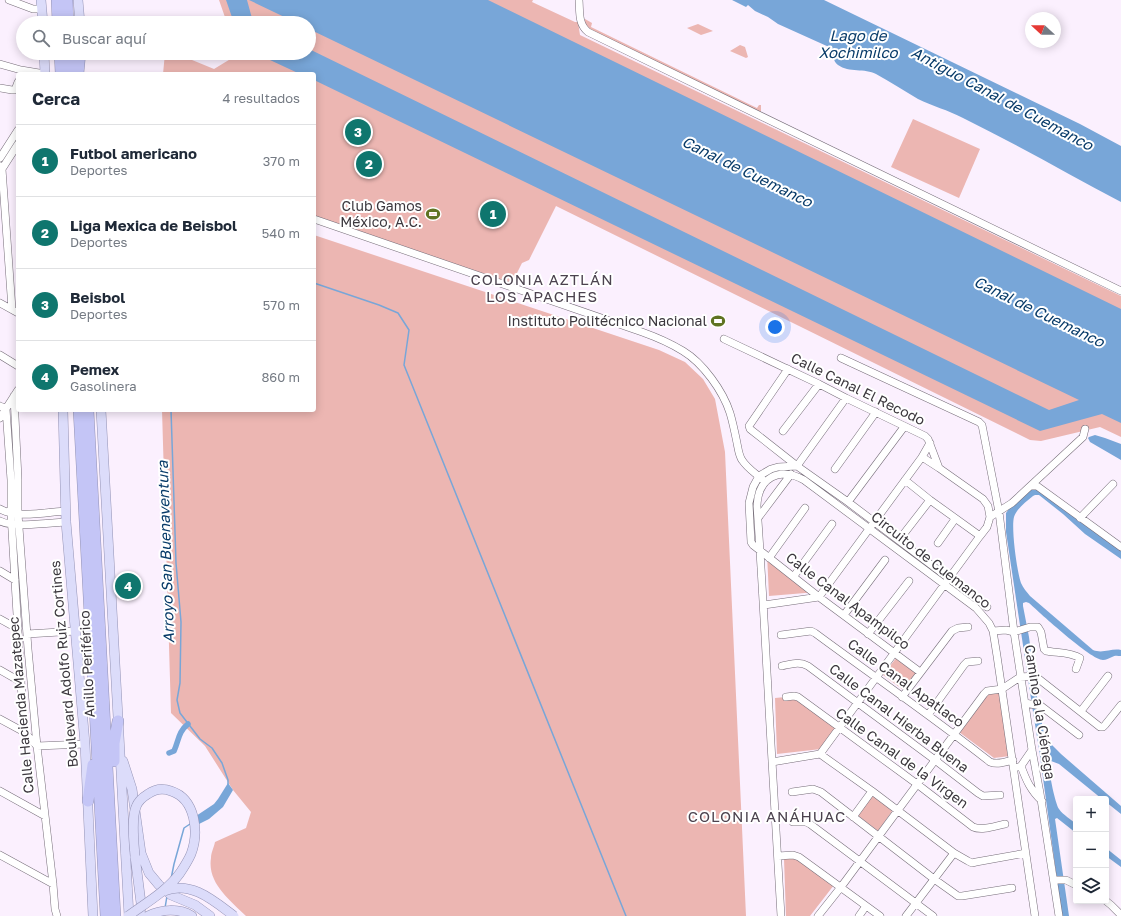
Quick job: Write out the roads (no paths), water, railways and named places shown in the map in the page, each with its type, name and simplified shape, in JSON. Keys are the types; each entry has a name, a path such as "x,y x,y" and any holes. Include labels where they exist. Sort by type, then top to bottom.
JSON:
{"highway":[{"path":"57,0 58,16"},
{"path":"67,0 68,16"},
{"path":"60,60 61,70"},
{"path":"69,60 70,72"},
{"path":"78,72 80,60"},
{"name":"Anillo Periférico","path":"79,412 106,916"},
{"name":"Anillo Periférico","path":"88,412 115,916"},
{"path":"110,809 114,774 114,743 118,722"},
{"path":"88,801 96,739"}],"main road":[{"path":"78,0 79,16"},
{"path":"41,4 42,16"},
{"path":"44,60 45,72"},
{"path":"82,60 83,72"},
{"name":"Boulevard Adolfo Ruiz Cortines","path":"63,412 66,522 85,744 93,916"},
{"path":"101,412 129,916"},
{"path":"120,756 132,789 140,846 147,868 156,882 167,892 199,908 210,916"},
{"path":"129,916 157,894 167,887 177,877 188,860 193,848 195,834 194,821 190,808 180,795 168,790 157,790 150,792 138,804 133,818 135,856 141,903 140,916"},
{"path":"157,894 167,890 182,888 201,893 234,916"},
{"path":"148,916 171,910 180,911 192,916"},
{"path":"161,916 173,914 184,916"}],"street":[{"path":"9,0 33,8 41,4"},
{"path":"579,0 580,22 583,28 588,32 1121,291"},
{"path":"0,64 21,72"},
{"path":"0,88 15,90 16,87"},
{"path":"0,158 16,133"},
{"path":"15,311 1,169 16,147"},
{"path":"316,220 673,344 694,359 713,380 730,412 740,457 745,465 765,483"},
{"path":"0,296 0,303 15,311"},
{"name":"Calle Canal El Recodo","path":"724,339 925,436 930,443 939,468"},
{"path":"0,355 16,365"},
{"name":"Camino a la Ciénega","path":"841,358 979,422 984,430 999,512 1032,750 1042,801 1059,916"},
{"name":"Circuito de Cuemanco","path":"788,369 748,426 750,430 848,502 871,525 899,540 987,607"},
{"path":"783,431 819,384"},
{"path":"0,418 2,407 16,393"},
{"name":"Calle Hacienda Mazatepec","path":"16,393 14,514 17,553 27,634 37,746 57,916"},
{"path":"760,551 751,542 749,503 753,487 759,476 778,467 797,466 846,398"},
{"name":"Calle Hacienda Mazatepec","path":"2,407 14,480"},
{"path":"835,469 876,412"},
{"path":"848,502 904,426"},
{"path":"990,517 1036,487 1083,437 1085,428"},
{"path":"764,605 819,597 922,457 930,443"},
{"path":"772,762 820,754 987,527 990,517 988,506 983,499 922,457"},
{"path":"780,916 764,605 757,506 758,495 762,486 769,479 780,474 791,474"},
{"path":"758,518 791,474"},
{"name":"Circuito de Cuemanco","path":"791,474 804,480 871,525 944,585 976,608 990,623 993,631 1016,765 1035,916"},
{"path":"905,480 980,536"},
{"path":"1080,518 1113,484"},
{"path":"1036,487 1120,544"},
{"path":"899,540 930,500"},
{"path":"769,558 805,508"},
{"path":"0,509 14,514 66,511"},
{"path":"938,543 955,518"},
{"path":"0,521 15,524 66,522"},
{"path":"794,576 832,524"},
{"name":"Calle Canal Apampilco","path":"760,551 920,672"},
{"name":"Calle Hacienda Mazatepec","path":"17,553 15,580 24,732"},
{"path":"844,615 885,560"},
{"path":"0,571 15,580"},
{"path":"868,634 909,581"},
{"path":"0,619 18,629"},
{"path":"993,631 1015,631 1036,626 1039,628 1044,650 1068,654 1080,658 1076,669"},
{"path":"902,697 952,631 958,628 968,627"},
{"path":"27,634 76,631"},
{"name":"Calle Canal Apatlaco","path":"781,635 811,631 815,633 990,762 1016,765"},
{"path":"19,650 28,649"},
{"path":"928,715 964,665 967,662 978,661"},
{"name":"Calle Canal Hierba Buena","path":"782,666 798,663 808,666 978,793 983,796 1000,795"},
{"path":"0,670 21,682"},
{"path":"818,916 984,694 988,691 1002,689 1022,677 1035,676 1100,727 1103,727 1120,707"},
{"path":"1081,711 1108,676"},
{"name":"Calle Canal de la Virgen","path":"786,697 798,697 973,827 982,829 1005,824"},
{"path":"1026,703 1041,706 1079,735"},
{"path":"0,719 24,732 37,746 85,744"},
{"path":"1032,750 1016,765 1029,787 1042,801"},
{"path":"820,754 954,853 972,863 1026,853"},
{"path":"792,792 813,789 817,790 958,896 1012,888"},
{"path":"0,791 45,816"},
{"path":"853,817 872,791"},
{"path":"793,822 806,822 810,824 932,916"},
{"path":"906,916 954,853"},
{"path":"0,855 53,884"},
{"path":"778,856 793,855 799,857 880,916"},
{"path":"1054,880 1066,880 1073,884"},
{"path":"1109,903 1121,915"},
{"path":"859,916 866,906"}],"water":[{"path":"226,0 247,0 251,16 232,16"},
{"name":"Canal de Cuemanco","path":"249,0 488,0 1121,309 1121,423 1102,414 1040,431 316,81 316,72 296,72 270,60 316,60 316,52 1049,410 1079,400 316,32 316,16 282,16"},
{"name":"Lago de Xochimilco","path":"732,0 824,0 1080,124 1121,146 1121,202 983,128 957,115 918,99 872,72 847,69 838,65 829,47 778,24 755,11 748,5 746,7"},
{"path":"1095,435 1121,444 1121,460 1090,442 1088,438"},
{"path":"1031,489 1037,489 1121,550 1121,559 1085,534 1039,495 1033,496 1025,503 1017,511 1014,517 1014,540 1019,577 1022,585 1030,596 1093,650 1121,650 1121,656 1114,656 1104,660 1097,658 1077,645 1029,603 1023,603 1038,704 1045,738 1061,754 1121,806 1121,814 1109,804 1109,796 1098,796 1059,764 1051,761 1049,762 1057,806 1073,821 1073,831 1057,818 1055,819 1069,916 1062,916 1039,749 1006,532 1006,513"},
{"path":"228,783 233,790 223,807 209,819 195,826 193,818 214,804"},
{"path":"1109,850 1121,860 1121,867 1109,858"}],"waterway":[{"path":"316,284 398,313 409,330 404,365 626,916"},
{"name":"Arroyo San Buenaventura","path":"171,412 176,563 181,622 180,683 177,700 180,713 200,739 212,748 222,763 228,784"},
{"path":"169,753 174,751 180,733 188,724"},
{"name":"Arroyo San Buenaventura","path":"171,879 184,828 190,824"},
{"name":"Arroyo San Buenaventura","path":"165,908 167,896"}],"place":[{"name":"Beisbol","path":"358,132"},
{"name":"Liga Mexica de Beisbol","path":"369,164"},
{"name":"Club Gamos México, A.C.","path":"433,214"},
{"name":"Futbol americano","path":"493,214"},
{"name":"Instituto Politécnico Nacional","path":"718,321"},
{"name":"Pemex","path":"128,586"}],"district":[{"name":"COLONIA AZTLÁN LOS APACHES","path":"542,288"},
{"name":"COLONIA ANÁHUAC","path":"767,817"}],"water label":[{"name":"Antiguo Canal de Cuemanco","path":"1002,99"}]}
